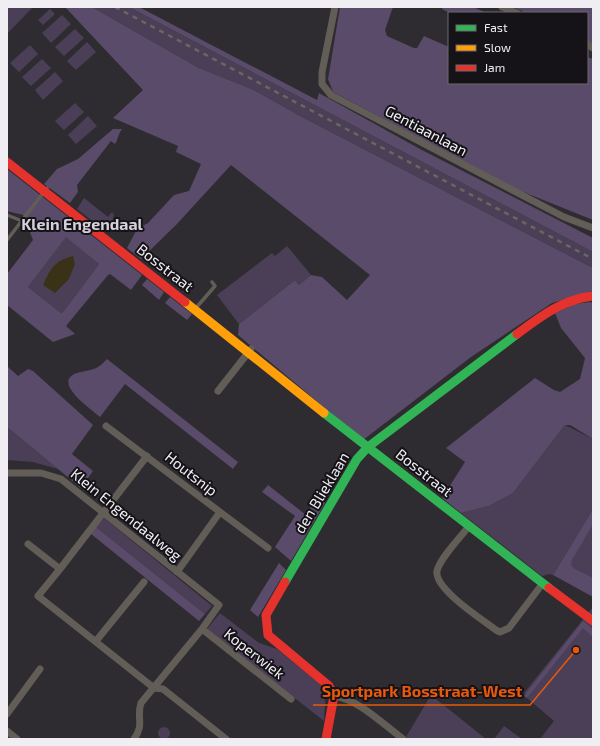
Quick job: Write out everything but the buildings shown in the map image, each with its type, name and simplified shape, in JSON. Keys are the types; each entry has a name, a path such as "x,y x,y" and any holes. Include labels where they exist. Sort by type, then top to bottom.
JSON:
{"street":[{"name":"Gentiaanlaan","path":"335,7 322,72 322,84 332,95 558,214 593,228"},
{"path":"502,7 514,12"},
{"name":"Bosstraat","path":"7,162 45,190 193,311 250,350 368,447 593,621"},
{"name":"den Blieklaan","path":"334,696 328,686 268,634 266,615 357,459 368,447 544,314 566,302 593,296"},
{"path":"218,391 250,350"},
{"name":"Houtsnip","path":"106,426 268,548"},
{"name":"Houtsnip","path":"103,512 147,456"},
{"name":"Klein Engendaalweg","path":"7,473 41,473 61,479 219,605"},
{"path":"103,512 38,596 154,688 163,689 226,739"},
{"name":"Houtsnip","path":"177,572 220,512"},
{"path":"469,526 442,562 437,571 438,577 444,589 496,630 500,632 509,628 543,583"},
{"path":"28,544 60,569"},
{"path":"96,641 144,582"},
{"name":"Koperwiek","path":"134,739 140,732 141,726 139,709 141,703 202,629 219,605"},
{"name":"Koperwiek","path":"202,629 291,699"},
{"path":"7,714 40,669"},
{"path":"326,739 334,696 345,697 354,702 403,739"},
{"path":"7,731 17,739"}],"lane":[{"path":"7,240 45,190"},
{"path":"7,215 22,221"},
{"path":"193,311 215,286 212,282"}],"shaded area":[{"path":"7,7 33,7 7,34"},
{"path":"65,7 92,7 199,68 254,90 302,117 593,268 593,291 552,303 471,357 363,440 238,335 239,324 295,280 299,285 311,275 322,277 347,300 370,275 231,165 177,224 141,259 127,248 137,229 148,223 174,195 189,191 201,164 176,152 178,146 113,118 143,90"},
{"path":"92,7 129,7 593,252 593,268 302,117 254,90 199,68"},
{"path":"129,7 139,7 317,100 319,93 420,149 593,238 593,252"},
{"path":"340,7 393,7 385,30 387,36 414,48 417,48 424,36 448,47 448,84 588,84 588,57 593,59 593,220 516,189 333,92 328,79"},
{"path":"443,7 473,7 485,12 448,12 442,9"},
{"path":"513,7 593,7 593,44 588,42 588,12 525,12"},
{"path":"50,9 55,14 43,25 38,20"},
{"path":"62,15 71,24 51,43 42,33"},
{"path":"75,29 84,38 64,56 55,47"},
{"path":"87,42 96,52 76,70 67,61"},
{"path":"30,45 38,54 19,72 10,63"},
{"path":"42,59 51,68 31,86 22,77"},
{"path":"55,72 63,81 43,100 35,90"},
{"path":"75,103 84,112 64,130 55,121"},
{"path":"88,116 97,126 76,144 68,135"},
{"path":"113,129 122,129 115,144 111,141 77,185 78,192 70,203 44,184 57,169 78,159"},
{"path":"7,169 142,275 131,290 110,274 108,275 66,326 75,334 53,342 7,305 7,274 33,240 23,215 7,211","holes":["66,237 99,264 61,313 28,287"]},
{"path":"84,198 108,217 112,212 114,215 109,231 99,226 77,209"},
{"path":"66,236 99,264 61,313 28,287"},
{"path":"287,246 311,275 299,285 295,280 239,324 217,295 272,253 275,256"},
{"path":"147,279 164,292 159,300 142,285"},
{"path":"170,297 192,314 187,320 165,303"},
{"path":"593,303 593,439 570,425 565,425 513,493 489,506 461,513 442,498 465,462 446,448 535,378 560,392 580,379 585,358 561,328 555,313 575,304"},
{"path":"107,359 238,462 233,469 125,384 100,417 82,402 70,389 68,383 70,377 77,373 97,368"},
{"path":"7,366 18,376 28,369 33,371 93,425 72,454 93,471 81,488 7,427"},
{"path":"565,425 593,439 593,509 553,575 549,574 542,576 461,513 489,506 513,493"},
{"path":"7,427 58,469 33,462 7,460"},
{"path":"268,485 306,515 318,496 325,503 291,561 275,547 295,516 262,492"},
{"path":"593,509 593,524 572,560 571,565 575,569 593,578 593,597 553,575"},
{"path":"593,512 593,591 559,569"},
{"path":"104,518 212,606 205,614 96,527"},
{"path":"96,527 205,614 199,621 91,534"},
{"path":"279,563 286,570 258,617 250,610"},
{"path":"593,607 593,739 540,739 554,721 527,698 528,697 524,693"},
{"path":"220,613 259,643 277,649 322,686 325,701 324,721 207,629"},
{"path":"583,621 593,629 593,637 583,628 527,698 524,696"},
{"path":"431,695 486,739 409,739 406,737"},
{"path":"504,726 522,739 494,739"},
{"path":"164,727 168,729 170,733 168,737 164,739 160,737 158,733 160,729"}],"sand":[{"path":"73,256 75,264 69,279 55,293 43,285 48,274 57,263"}],"railway":[{"path":"115,7 593,259"}],"traffic: fast":[{"path":"285,582 357,459 368,447 517,334"},
{"path":"324,413 549,588"}],"traffic: slow":[{"path":"185,302 324,413"}],"traffic: jam":[{"path":"7,162 185,302"},
{"path":"517,334 552,310 572,301 593,296"},
{"path":"285,582 266,615 268,635 329,686 334,696 326,739"},
{"path":"549,588 593,621"}],"place":[{"name":"Sportpark Bosstraat-West","path":"576,650"}],"district":[{"name":"Klein Engendaal","path":"82,224"}]}
